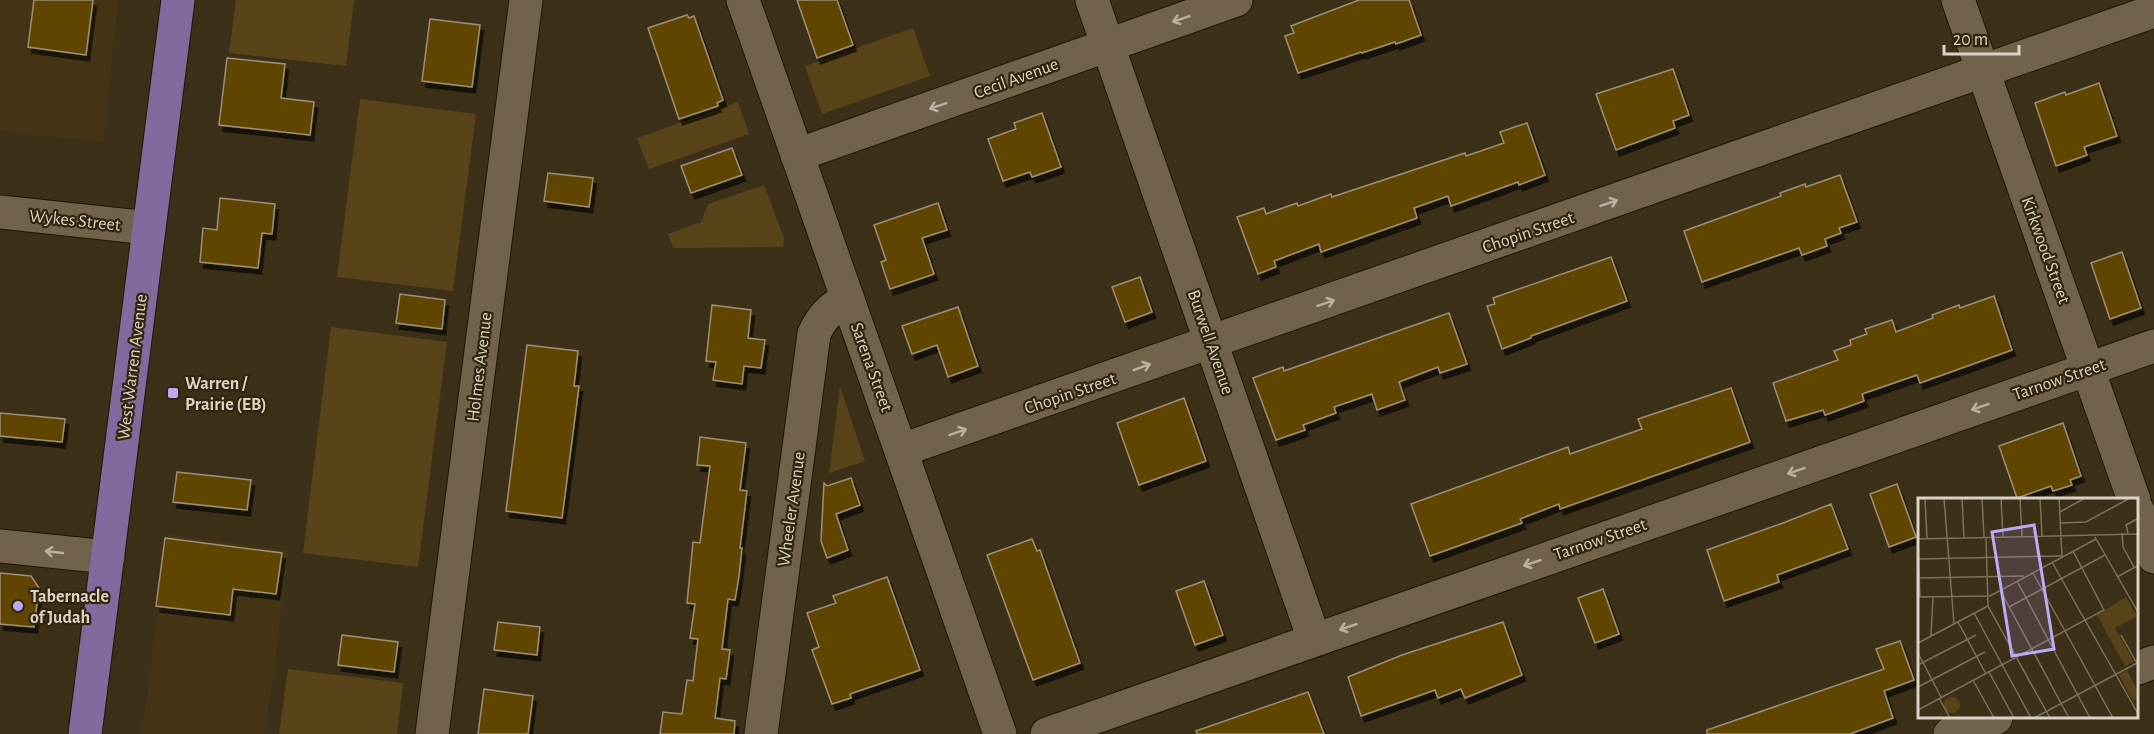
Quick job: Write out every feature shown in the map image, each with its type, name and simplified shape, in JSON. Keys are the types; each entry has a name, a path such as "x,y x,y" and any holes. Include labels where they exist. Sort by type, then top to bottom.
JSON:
{"main road":[{"name":"West Warren Avenue","path":"85,734 178,0"}],"street":[{"name":"Holmes Avenue","path":"432,734 526,0"},
{"name":"Sarena Street","path":"743,0 1000,734"},
{"name":"Burwell Avenue","path":"1092,0 1314,639"},
{"name":"Cecil Avenue","path":"796,155 1236,0"},
{"name":"Kirkwood Street","path":"1958,0 2133,498"},
{"name":"Chopin Street","path":"902,450 2154,11"},
{"name":"Wykes Street","path":"0,212 149,228"},
{"name":"Wheeler Avenue","path":"761,734 814,334 819,323 836,304 848,299"},
{"name":"Tarnow Street","path":"1047,734 2154,346"},
{"path":"2139,514 2154,557"},
{"path":"0,546 108,557"},
{"path":"2139,668 2154,662"},
{"path":"1950,734 1991,719"}],"shaded area":[{"path":"0,0 118,0 103,142 0,131"},
{"path":"236,0 354,0 346,66 229,53"},
{"path":"913,28 930,76 822,114 805,66"},
{"path":"360,99 476,114 453,291 337,277"},
{"path":"738,102 749,134 649,169 637,138"},
{"path":"764,185 784,238 783,247 673,248 668,234 701,222 708,204"},
{"path":"331,327 447,342 418,567 303,553"},
{"path":"840,386 865,461 829,473"},
{"path":"168,534 289,551 265,734 142,734"},
{"path":"288,669 403,683 397,734 279,734"}],"building":[{"path":"34,0 93,0 86,55 28,47"},
{"path":"797,0 837,0 853,45 817,58"},
{"path":"1359,0 1409,0 1421,35 1298,73 1285,36 1294,33 1291,26"},
{"path":"687,15 689,18 694,16 723,100 717,103 718,106 679,119 648,28"},
{"path":"430,19 480,25 472,87 422,81"},
{"path":"227,58 285,64 281,98 314,102 310,135 219,125"},
{"path":"1673,69 1689,115 1673,121 1675,128 1616,150 1596,94"},
{"path":"2099,83 2117,136 2084,147 2087,155 2056,166 2035,103"},
{"path":"1042,113 1061,167 1032,177 1030,172 1003,181 988,139 1016,129 1014,123"},
{"path":"1527,123 1545,175 1519,185 1518,182 1451,206 1448,196 1414,208 1417,218 1321,252 1319,244 1274,261 1276,267 1258,274 1237,217 1264,208 1266,214 1331,194 1332,197 1465,153 1466,156 1504,143 1500,132"},
{"path":"732,148 742,175 691,193 681,166"},
{"path":"548,173 593,178 589,207 544,201"},
{"path":"1840,175 1857,222 1839,228 1841,233 1825,239 1827,246 1802,255 1799,248 1702,282 1684,231 1781,196 1780,193 1805,184 1806,187"},
{"path":"220,198 275,204 272,234 262,233 258,268 200,262 203,228 217,230"},
{"path":"938,203 947,230 922,238 934,274 890,289 881,262 886,260 874,225"},
{"path":"2122,252 2141,308 2110,319 2091,263"},
{"path":"1611,257 1627,301 1502,349 1487,306 1495,304 1493,298"},
{"path":"1140,277 1152,312 1125,322 1112,287"},
{"path":"400,294 445,300 442,329 396,323"},
{"path":"1994,296 2012,350 1920,383 1917,375 1862,394 1864,401 1825,415 1823,410 1786,421 1773,383 1838,360 1834,351 1851,345 1850,340 1867,334 1865,329 1892,320 1896,332 1959,305 1960,308"},
{"path":"712,305 751,310 748,338 765,340 761,368 744,366 742,384 713,380 716,362 706,361"},
{"path":"958,307 978,366 948,377 937,345 912,354 902,326"},
{"path":"1449,313 1467,364 1440,373 1438,367 1399,382 1405,400 1377,410 1372,394 1334,407 1336,413 1303,425 1305,430 1276,440 1253,378 1283,367 1284,371"},
{"path":"527,345 578,351 574,386 579,386 562,518 506,511"},
{"path":"1731,388 1750,442 1560,509 1559,504 1520,519 1522,523 1430,556 1411,504 1568,447 1570,454 1642,429 1638,419"},
{"path":"1184,398 1206,461 1139,485 1117,423"},
{"path":"0,413 65,419 62,442 0,436"},
{"path":"2063,423 2081,476 2070,480 2072,485 2053,491 2051,486 2017,498 1999,446"},
{"path":"700,437 746,443 740,490 747,491 739,576 735,600 728,599 722,649 730,650 726,679 720,678 715,718 735,721 734,734 660,734 663,712 682,714 687,680 693,681 698,639 690,638 695,604 687,603 693,542 700,543 710,466 697,465"},
{"path":"177,472 251,480 247,510 173,502"},
{"path":"851,478 860,505 836,514 848,550 827,558 821,541 824,483 827,486"},
{"path":"1897,484 1916,537 1889,547 1870,494"},
{"path":"1831,504 1848,549 1777,575 1779,582 1724,601 1707,550"},
{"path":"165,538 282,553 276,594 233,589 230,615 156,606"},
{"path":"1032,539 1037,551 1040,550 1080,663 1033,680 987,555"},
{"name":"Tabernacle of Judah","path":"0,573 31,576 39,588 34,627 0,624"},
{"path":"887,577 920,670 850,694 851,698 832,704 812,650 819,647 807,613 836,603 833,596"},
{"path":"1204,581 1223,635 1195,645 1176,591"},
{"path":"1603,589 1619,634 1595,643 1578,598"},
{"path":"498,622 540,627 537,655 494,650"},
{"path":"1503,622 1522,675 1465,698 1461,689 1438,698 1435,690 1361,716 1348,677 1402,655"},
{"path":"342,635 398,642 394,672 338,665"},
{"path":"1900,641 1914,680 1884,691 1893,718 1850,734 1707,734 1707,730 1884,669 1876,649"},
{"path":"484,689 533,696 528,734 478,734"},
{"path":"1308,692 1324,734 1197,734 1196,731"}],"place":[{"name":"Warren / Prairie (EB)","path":"173,393"},
{"name":"Tabernacle of Judah","path":"18,606"}]}
